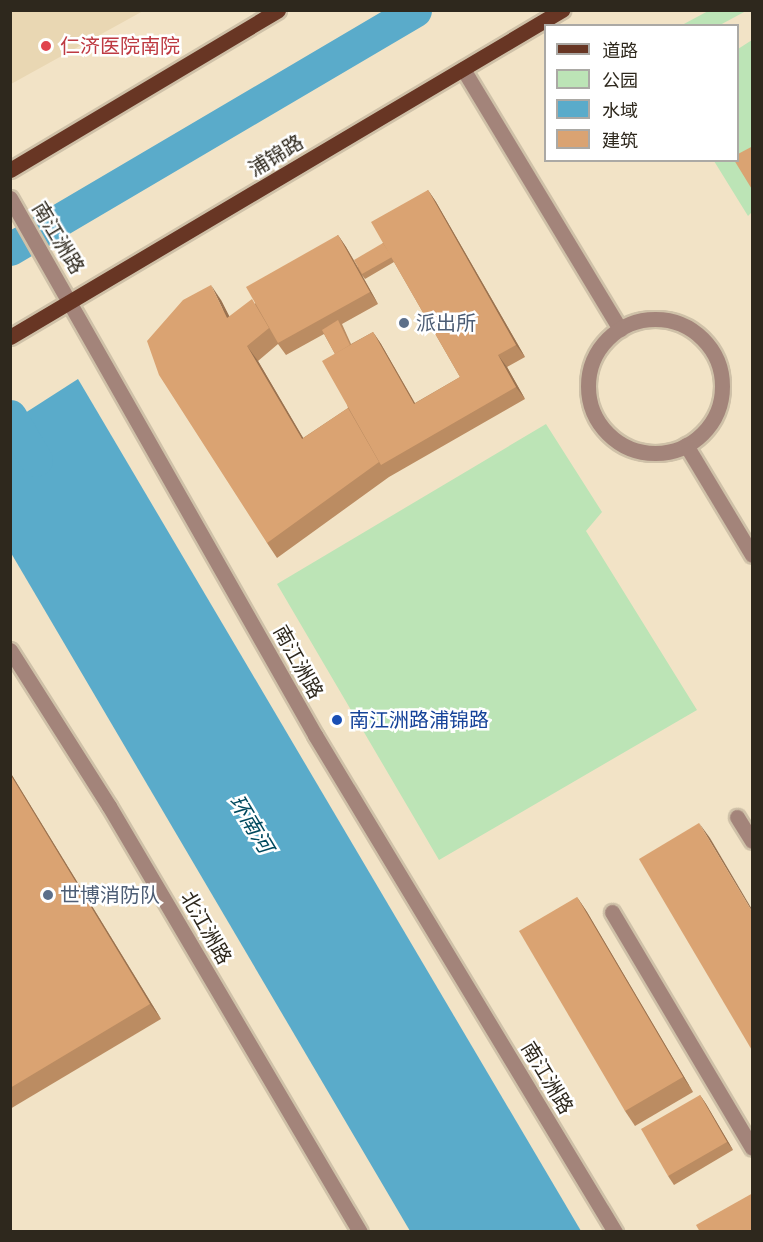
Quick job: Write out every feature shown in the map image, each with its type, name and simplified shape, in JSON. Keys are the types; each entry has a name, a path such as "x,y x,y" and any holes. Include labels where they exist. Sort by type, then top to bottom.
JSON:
{"main road":[{"path":"10,170 278,10"},
{"name":"浦锦路","path":"10,337 562,10"}],"street":[{"path":"463,69 620,329"},
{"name":"南江洲路","path":"10,198 71,301 315,735 615,1232"},
{"path":"641,320 669,320 691,329 712,351 722,399 704,433 686,445 658,454 630,449 598,422 589,399 589,374 599,349 620,329 641,320"},
{"path":"686,445 753,555"},
{"name":"北江洲路","path":"10,650 110,806 360,1232"},
{"path":"737,817 753,841"},
{"path":"612,912 753,1148"}],"shaded area":[{"name":"仁济医院南院","path":"11,10 143,10 143,11 11,84"}],"green space":[{"path":"710,10 746,10 722,24 684,24"},
{"path":"752,40 752,212 748,216 715,162 739,162 739,48"},
{"path":"546,424 602,512 586,531 697,710 439,860 277,584"}],"water":[{"path":"78,379 581,1231 410,1231 11,553 11,422"}],"building":[{"path":"753,146 753,191 735,162 739,162 739,153"},
{"path":"428,190 516,345 498,355 516,387 381,465 322,361 373,332 414,404 460,377 371,222"},
{"path":"338,235 370,292 278,343 246,287"},
{"path":"383,243 392,257 362,274 354,260"},
{"path":"211,285 227,318 252,299 269,328 247,346 302,439 348,408 379,462 267,543 159,375 147,341 183,300"},
{"path":"338,320 350,345 335,354 322,330"},
{"name":"世博消防队","path":"10,774 150,1004 10,1088"},
{"path":"699,823 753,913 753,1052 639,859"},
{"path":"577,897 683,1077 625,1111 519,931"},
{"path":"700,1095 727,1142 668,1176 641,1129"},
{"path":"753,1193 753,1232 700,1232 696,1225"}],"waterway":[{"path":"10,249 415,10"},
{"name":"环南河","path":"10,416 36,460"}],"place":[{"name":"仁济医院南院","path":"46,46"},
{"name":"派出所","path":"404,323"},
{"name":"南江洲路浦锦路","path":"337,720"},
{"name":"世博消防队","path":"48,895"}]}
